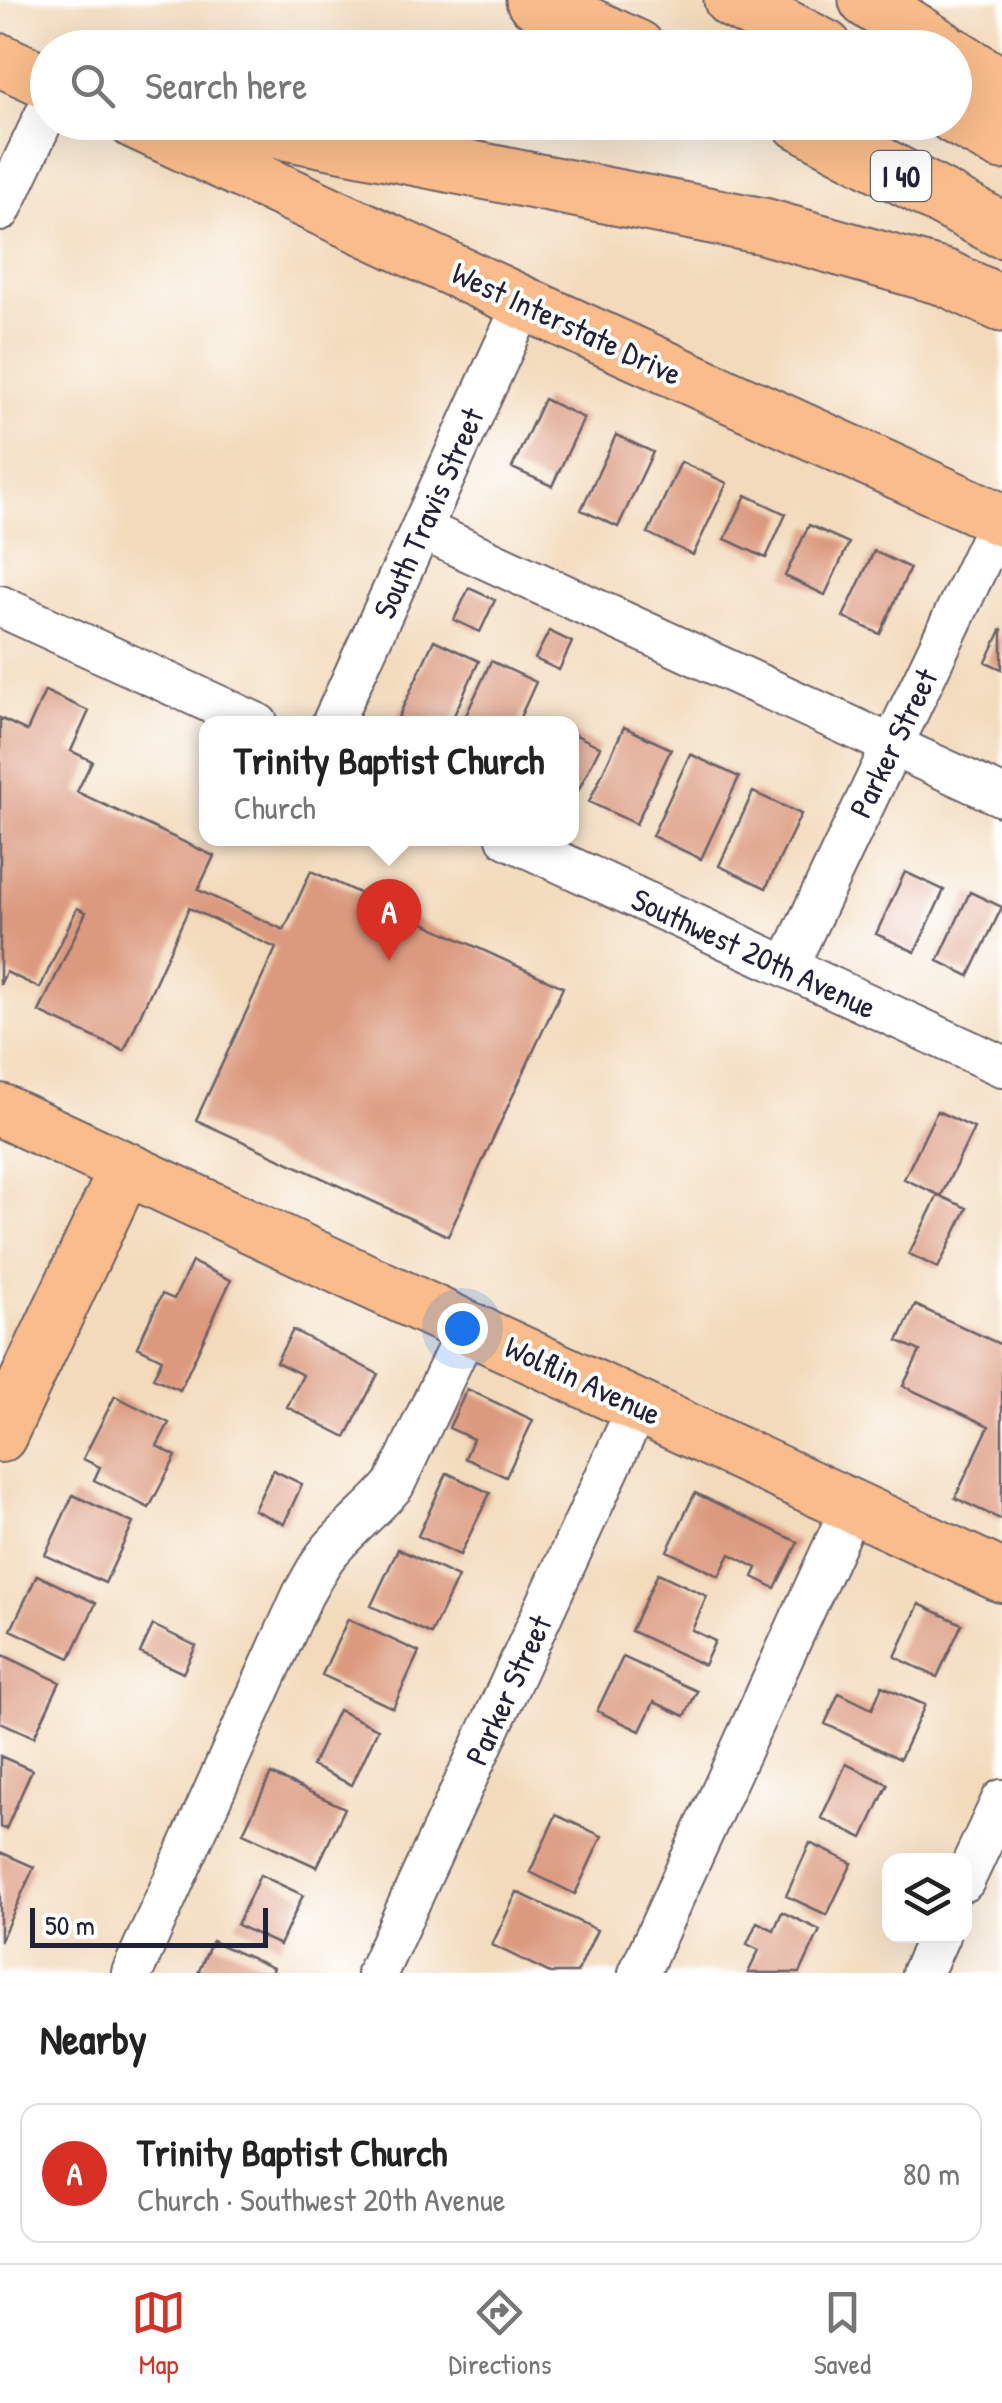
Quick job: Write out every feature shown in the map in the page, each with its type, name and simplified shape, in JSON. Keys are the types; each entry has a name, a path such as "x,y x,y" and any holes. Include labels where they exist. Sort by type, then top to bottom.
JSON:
{"highway":[{"path":"534,0 598,30"},
{"path":"732,0 790,30"},
{"path":"868,0 914,30"},
{"path":"972,67 1002,86"},
{"name":"I 40","path":"972,126 1002,142"},
{"path":"326,140 764,226 946,278 1002,304"},
{"name":"I 40","path":"834,140 1002,230"}],"main road":[{"path":"0,60 30,74"},
{"name":"West Interstate Drive","path":"173,140 1001,520"},
{"name":"Wolflin Avenue","path":"0,1110 1002,1576"},
{"path":"0,1436 126,1168"}],"street":[{"path":"0,211 33,140"},
{"name":"South Travis Street","path":"336,716 524,304"},
{"name":"Parker Street","path":"787,967 1001,520"},
{"path":"421,529 1002,796"},
{"path":"0,606 241,716"},
{"name":"Southwest 20th Avenue","path":"524,846 1002,1066"},
{"path":"132,1973 304,1594 326,1555 394,1485 468,1326"},
{"name":"Parker Street","path":"377,1973 638,1406"},
{"path":"638,1973 852,1506"},
{"path":"972,1864 1002,1800"},
{"path":"922,1973 936,1943"}],"building":[{"path":"544,399 584,418 552,486 512,468"},
{"path":"616,435 653,452 618,527 581,510"},
{"path":"681,462 727,483 693,555 648,533"},
{"path":"746,495 786,514 766,558 725,539"},
{"path":"809,525 849,543 825,595 785,576"},
{"path":"874,551 910,568 880,634 843,617"},
{"path":"469,588 495,600 480,632 454,620"},
{"path":"1002,628 1002,669 986,662"},
{"path":"549,631 572,642 559,670 535,659"},
{"path":"434,640 479,661 454,716 399,716"},
{"path":"491,661 536,682 521,716 466,716"},
{"path":"45,691 89,711 71,751 92,761 77,792 214,856 198,890 284,930 311,871 563,987 448,1236 196,1120 276,948 189,908 124,1051 39,1012 86,912 77,908 40,988 6,972 0,985 0,718 27,731"},
{"path":"624,727 671,749 636,824 589,802"},
{"path":"579,736 600,747 579,789"},
{"path":"690,754 739,777 701,859 652,836"},
{"path":"753,792 801,814 766,888 719,866"},
{"path":"905,872 944,890 915,952 876,934"},
{"path":"970,892 1002,907 969,976 938,961"},
{"path":"937,1111 974,1128 941,1196 904,1179"},
{"path":"938,1195 967,1208 938,1268 909,1254"},
{"path":"192,1262 231,1280 180,1390 153,1378 162,1359 137,1347 162,1294 174,1299"},
{"path":"915,1305 1002,1345 1002,1520 955,1498 989,1426 903,1386 920,1351 898,1341"},
{"path":"293,1330 378,1374 346,1437 287,1407 303,1375 276,1362"},
{"path":"467,1389 533,1420 506,1477 465,1458 473,1439 449,1428"},
{"path":"115,1396 169,1423 157,1446 176,1456 149,1508 94,1480 100,1467 83,1459"},
{"path":"273,1470 302,1484 284,1524 254,1510"},
{"path":"447,1473 490,1493 460,1555 418,1536"},
{"path":"695,1493 798,1542 775,1588 753,1577 757,1568 730,1554 719,1576 667,1551"},
{"path":"73,1495 133,1523 105,1583 45,1555"},
{"path":"398,1549 458,1577 431,1634 371,1606"},
{"path":"658,1573 707,1596 692,1630 715,1641 704,1665 631,1631"},
{"path":"37,1575 96,1603 70,1658 11,1630"},
{"path":"919,1604 962,1624 937,1677 895,1657"},
{"path":"348,1619 419,1652 393,1708 322,1675"},
{"path":"153,1625 196,1646 183,1673 140,1653"},
{"path":"3,1655 60,1682 34,1737 0,1722"},
{"path":"623,1657 697,1691 685,1716 654,1702 640,1731 597,1711"},
{"path":"882,1686 925,1705 900,1759 825,1724 839,1693 872,1709"},
{"path":"338,1710 378,1729 352,1785 312,1766"},
{"path":"0,1756 32,1770 6,1829 0,1827"},
{"path":"846,1764 888,1784 863,1838 821,1818"},
{"path":"271,1774 345,1808 317,1867 243,1833"},
{"path":"556,1815 602,1836 575,1894 530,1872"},
{"path":"810,1843 852,1863 827,1915 786,1896"},
{"path":"0,1852 34,1867 0,1942"},
{"path":"260,1875 303,1895 280,1945 237,1925"},
{"path":"517,1892 597,1930 577,1973 550,1973 492,1945"},
{"path":"782,1912 820,1930 800,1973 748,1973 759,1950 747,1944 757,1922 774,1930"},
{"path":"212,1941 273,1968 271,1973 198,1973"}],"place":[{"name":"Trinity Baptist Church","path":"389,961"}]}
